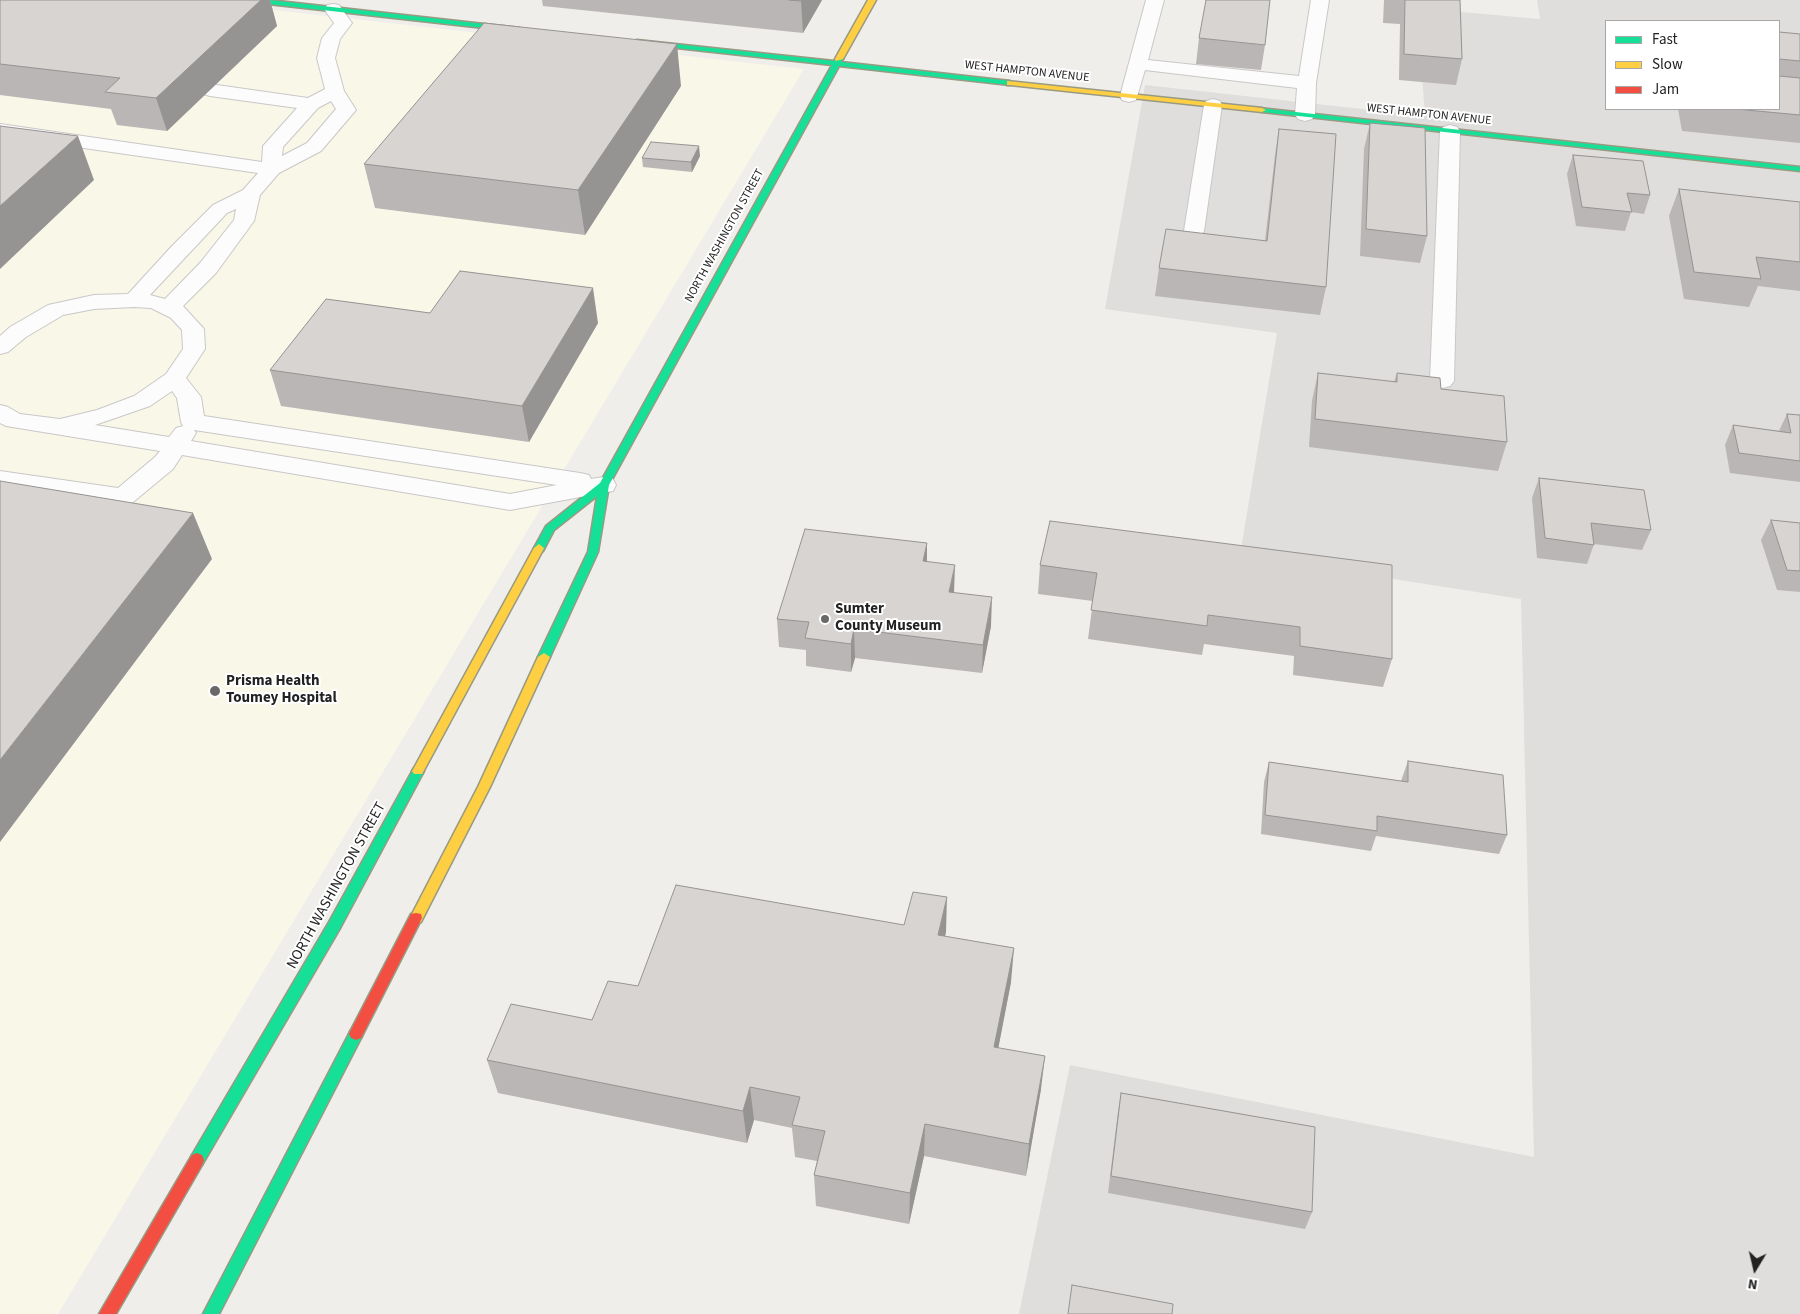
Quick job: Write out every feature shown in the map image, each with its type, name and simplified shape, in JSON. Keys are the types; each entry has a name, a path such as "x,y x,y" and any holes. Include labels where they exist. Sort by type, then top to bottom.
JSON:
{"main road":[{"path":"250,0 338,4 532,31"},
{"name":"NORTH WASHINGTON STREET","path":"211,1314 484,787 593,552 604,485 872,0"},
{"name":"WEST HAMPTON AVENUE","path":"630,42 1800,169"},
{"name":"NORTH WASHINGTON STREET","path":"107,1314 334,926 550,528 604,485"}],"lane":[{"path":"1129,96 1155,0"},
{"path":"1305,115 1307,83 1320,0"},
{"path":"134,300 178,250 220,208 250,194 272,169 314,147 346,110 335,91 326,58 331,38 342,23 338,4"},
{"path":"1138,64 1307,83"},
{"path":"210,90 310,104"},
{"path":"272,169 273,146 310,104 335,91"},
{"path":"1194,231 1213,105"},
{"path":"0,130 272,169"},
{"path":"1442,381 1450,131"},
{"path":"169,307 208,268 244,220 250,194"},
{"path":"0,348 18,332 56,310 94,302 134,300 153,302 169,307 179,313 192,329 194,350 174,379 142,401 105,415 60,427"},
{"path":"0,479 123,497 164,463 174,446 193,422 189,397 174,379"},
{"path":"0,412 14,421 510,502 604,485"},
{"path":"193,422 604,485"}],"shaded area":[{"name":"Prisma Health Toumey Hospital","path":"0,0 183,0 804,69 58,1314 0,1314"},
{"path":"1537,0 1800,0 1800,1314 1019,1314 1070,1065 1534,1157 1521,599 1240,555 1277,333 1105,309 1145,85 1425,116 1417,8 1540,19"}],"building":[{"path":"0,0 261,0 156,98 105,92 120,78 0,64"},
{"path":"1206,0 1270,0 1265,45 1199,38"},
{"path":"1405,0 1460,0 1462,59 1404,54"},
{"path":"484,23 677,44 578,190 364,164"},
{"path":"1780,32 1800,34 1800,61 1780,59"},
{"path":"1780,76 1800,78 1800,115 1747,110 1780,110"},
{"path":"1370,123 1425,128 1427,236 1366,229"},
{"path":"0,126 78,136 0,206"},
{"path":"1279,129 1336,134 1326,287 1159,268 1166,229 1267,241"},
{"path":"651,142 699,146 691,162 642,158"},
{"path":"1573,155 1643,161 1650,195 1627,193 1632,212 1582,207"},
{"path":"1679,189 1800,202 1800,262 1756,257 1761,279 1694,272"},
{"path":"460,271 593,288 522,406 270,370 326,299 430,313"},
{"path":"1318,373 1397,382 1397,373 1440,378 1441,389 1504,396 1507,442 1315,419"},
{"path":"1787,414 1800,415 1800,461 1739,453 1733,425 1791,433"},
{"path":"1539,478 1644,490 1651,530 1591,523 1594,545 1545,538"},
{"path":"0,481 193,513 0,760"},
{"path":"1771,520 1800,523 1800,571 1787,570"},
{"path":"1050,521 1392,565 1392,659 1300,646 1300,627 1208,615 1207,626 1091,610 1097,573 1040,565"},
{"path":"805,529 927,543 923,561 955,565 949,592 992,597 983,645 854,629 851,644 805,638 809,622 777,619"},
{"path":"1408,761 1503,775 1507,835 1377,816 1377,831 1265,815 1269,762 1408,782"},
{"path":"676,885 904,925 913,892 947,897 938,935 1014,948 994,1047 1045,1056 1029,1144 925,1124 910,1193 814,1175 825,1131 792,1125 800,1097 750,1087 743,1111 487,1060 511,1004 592,1020 608,981 638,986"},
{"path":"1121,1093 1315,1127 1312,1212 1111,1176"},
{"path":"1072,1285 1173,1304 1172,1314 1068,1314"}],"traffic: fast":[{"path":"250,0 520,30"},
{"path":"640,42 1010,83"},
{"path":"544,657 593,552 604,485 839,59"},
{"path":"1262,110 1800,169"},
{"path":"539,548 550,528 604,485"},
{"path":"197,1160 334,926 418,771"},
{"path":"211,1314 356,1034"}],"traffic: slow":[{"path":"839,59 872,0"},
{"path":"1010,83 1262,110"},
{"path":"418,771 539,548"},
{"path":"416,918 484,787 544,657"}],"traffic: jam":[{"path":"356,1034 416,918"},
{"path":"107,1314 197,1160"}],"place":[{"name":"Sumter County Museum","path":"825,619"},
{"name":"Prisma Health Toumey Hospital","path":"215,691"}]}
